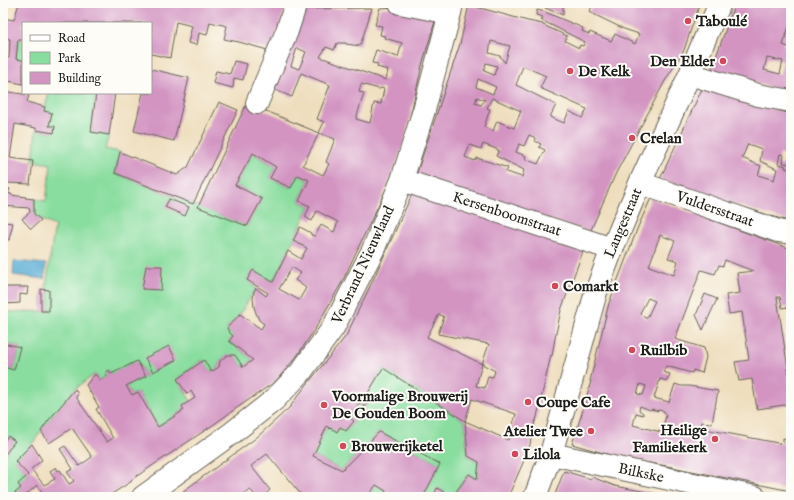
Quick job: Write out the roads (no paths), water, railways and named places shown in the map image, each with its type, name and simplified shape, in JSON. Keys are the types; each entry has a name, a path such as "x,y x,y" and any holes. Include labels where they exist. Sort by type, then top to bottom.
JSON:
{"street":[{"path":"257,103 287,31 296,3"},
{"path":"400,3 451,8"},
{"name":"Langestraat","path":"535,497 551,454 596,292 612,249 720,3"},
{"name":"Verbrand Nieuwland","path":"143,497 232,433 274,400 300,373 333,328 374,250 402,180 424,110 451,8"},
{"path":"690,74 758,95 791,101"},
{"name":"Kersenboomstraat","path":"402,180 612,249"},
{"name":"Vuldersstraat","path":"640,184 778,231 791,233"},
{"name":"Bilkske","path":"551,454 755,497"}],"water":[{"path":"14,261 46,264 44,279 13,275"}],"place":[{"name":"Taboulé","path":"688,21"},
{"name":"Den Elder","path":"723,61"},
{"name":"De Kelk","path":"570,71"},
{"name":"Crelan","path":"632,138"},
{"name":"Comarkt","path":"555,286"},
{"name":"Ruilbib","path":"632,350"},
{"name":"Coupe Cafe","path":"528,402"},
{"name":"Voormalige Brouwerij De Gouden Boom","path":"324,405"},
{"name":"Atelier Twee","path":"591,431"},
{"name":"Heilige Familiekerk","path":"715,439"},
{"name":"Brouwerijketel","path":"343,446"},
{"name":"Lilola","path":"515,454"}]}
